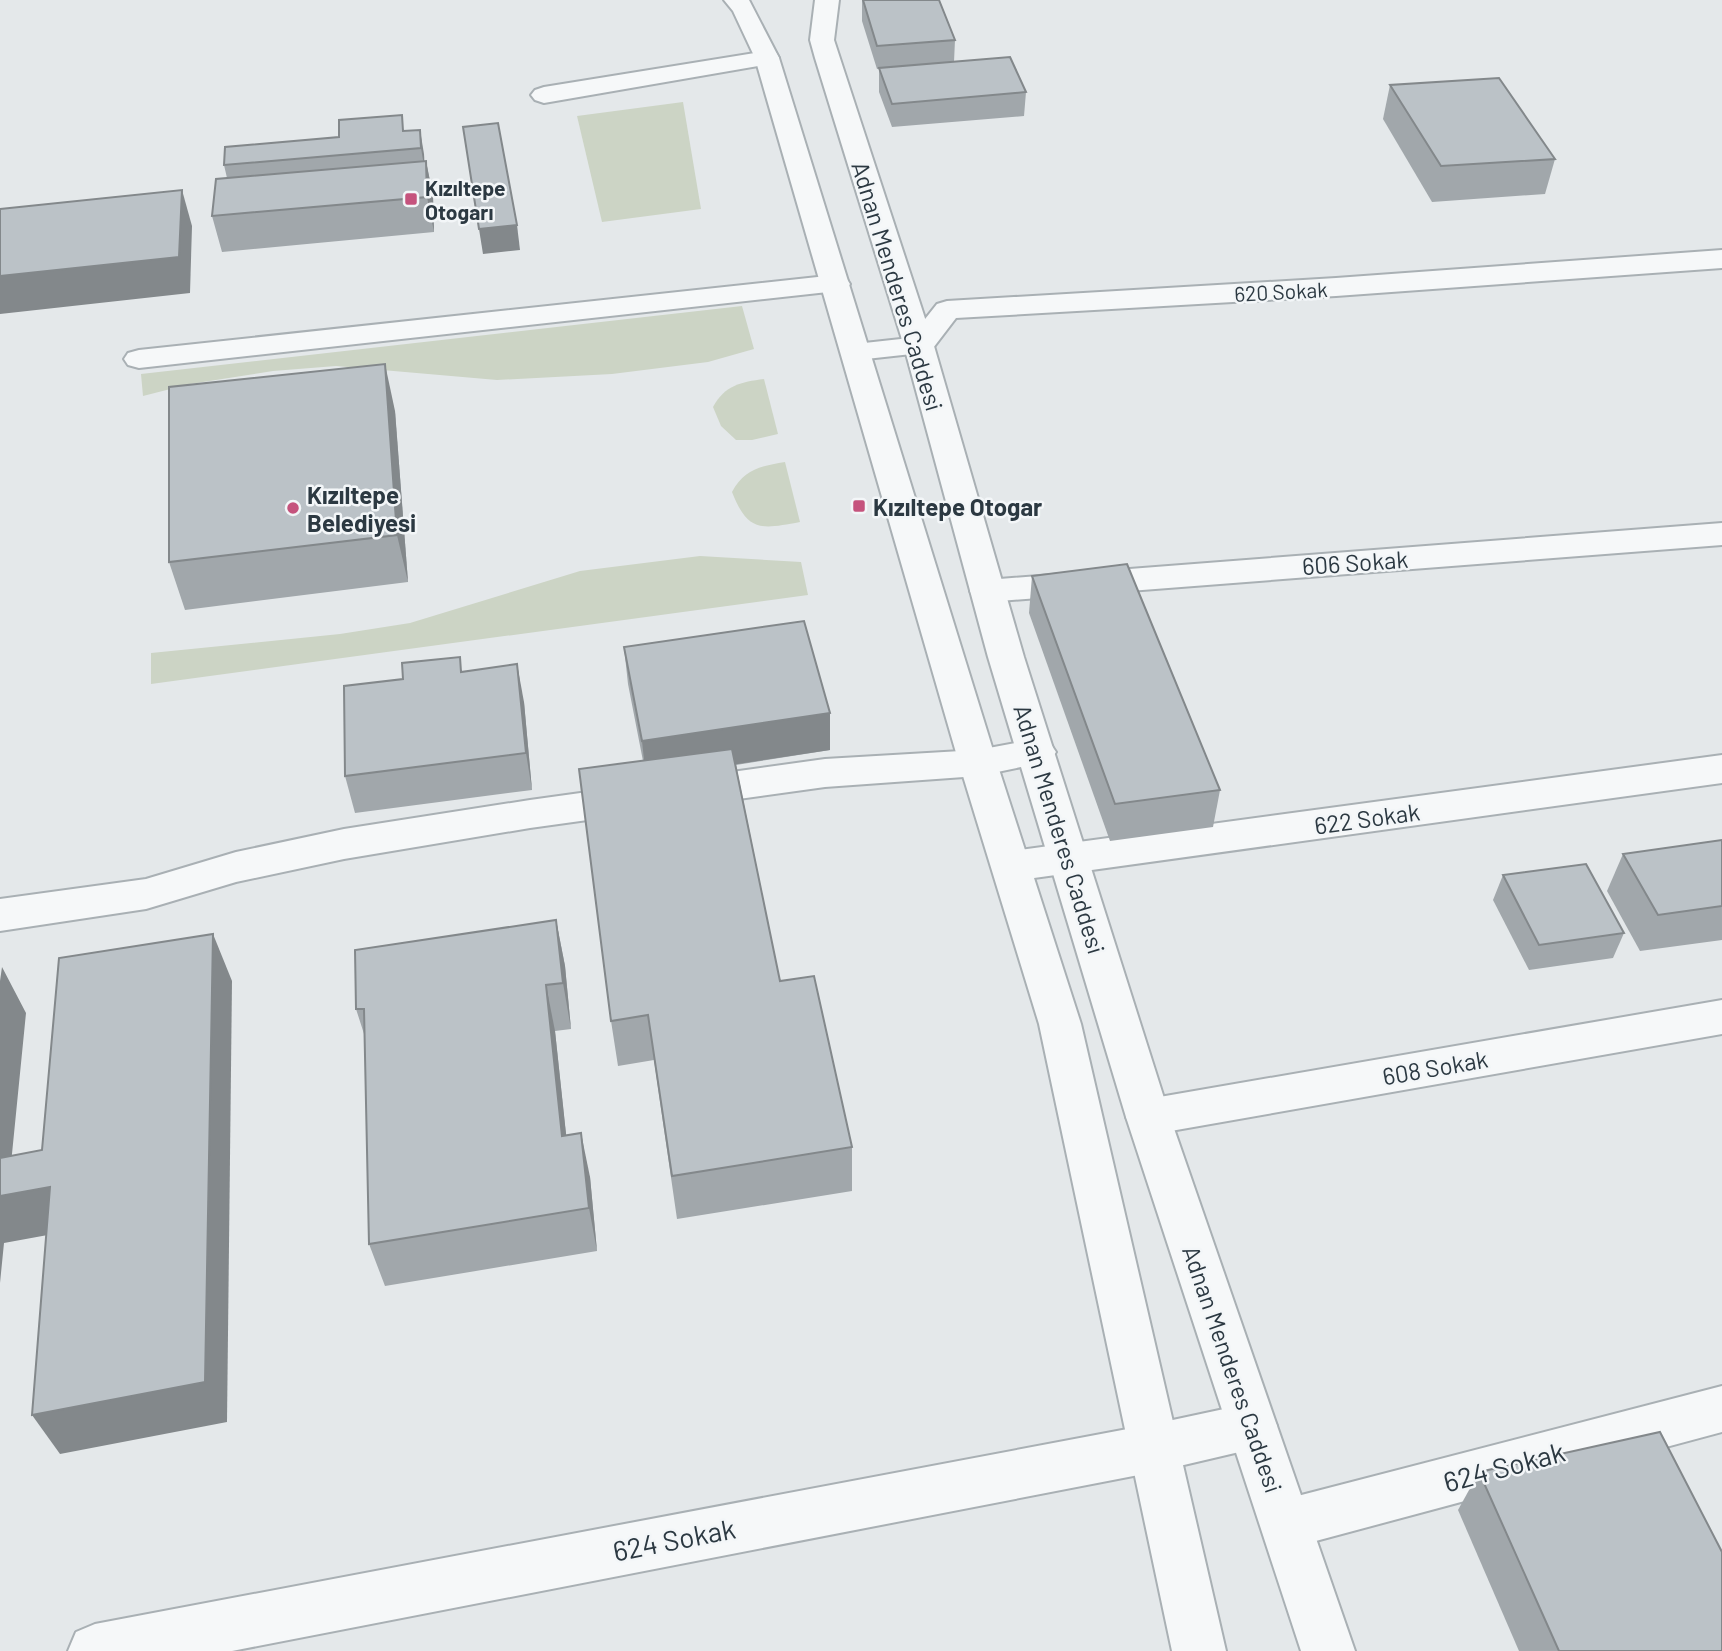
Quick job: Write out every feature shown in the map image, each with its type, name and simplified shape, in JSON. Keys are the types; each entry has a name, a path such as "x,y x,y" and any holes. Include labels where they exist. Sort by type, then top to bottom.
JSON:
{"street":[{"path":"736,0 744,9 767,58 978,763 1060,1024 1199,1651"},
{"name":"Adnan Menderes Caddesi","path":"827,0 822,40 919,346 987,591 1148,1117 1328,1651"},
{"path":"544,95 767,58"},
{"name":"620 Sokak","path":"919,346 947,310 1350,286 1722,259"},
{"path":"139,359 836,284"},
{"path":"856,351 919,346"},
{"name":"606 Sokak","path":"987,591 1722,534"},
{"path":"0,915 145,894 236,867 344,844 530,814 825,773 978,763 1037,752"},
{"name":"622 Sokak","path":"1012,866 1722,769"},
{"name":"608 Sokak","path":"1148,1117 1722,1017"},
{"name":"624 Sokak","path":"1286,1524 1722,1409"},
{"name":"624 Sokak","path":"95,1651 1154,1448 1252,1426"}],"green space":[{"path":"683,102 701,209 602,222 577,116"},
{"path":"742,306 754,349 708,362 612,374 497,380 336,366 273,371 190,384 143,396 141,374"},
{"path":"764,379 778,434 752,440 736,440 721,426 713,407 728,389"},
{"path":"785,462 800,522 776,526 758,525 744,515 732,492 748,473"},
{"path":"700,556 801,562 808,595 151,684 151,653 340,634 410,623 580,571"}],"building":[{"path":"863,0 939,0 955,40 877,46"},
{"path":"1010,57 1026,92 892,104 879,68"},
{"path":"1499,78 1555,159 1441,166 1390,85"},
{"path":"402,115 403,131 420,130 421,148 224,165 225,147 339,137 339,120"},
{"path":"498,123 517,225 479,229 463,127"},
{"path":"426,161 427,197 212,216 216,179"},
{"path":"182,190 179,257 0,276 0,209"},
{"name":"Kızıltepe Belediyesi","path":"385,364 397,535 169,562 169,387"},
{"path":"1127,564 1220,790 1115,804 1032,576"},
{"path":"804,621 830,713 642,741 624,647"},
{"path":"460,657 461,672 517,664 526,753 345,776 344,686 403,679 402,663"},
{"path":"732,749 780,981 814,976 852,1147 672,1176 648,1015 611,1021 579,769"},
{"path":"1722,840 1722,906 1658,915 1623,854"},
{"path":"1586,864 1624,933 1539,945 1503,875"},
{"path":"556,920 563,983 546,985 562,1136 581,1133 589,1208 369,1244 364,1009 356,1009 355,950"},
{"path":"213,934 205,1382 32,1415 50,1187 0,1196 0,1158 42,1150 59,958"},
{"path":"1660,1432 1722,1552 1722,1651 1559,1651 1479,1472"}],"place":[{"name":"Kızıltepe Otogarı","path":"411,199"},
{"name":"Kızıltepe Otogar","path":"859,506"},
{"name":"Kızıltepe Belediyesi","path":"293,508"}]}
